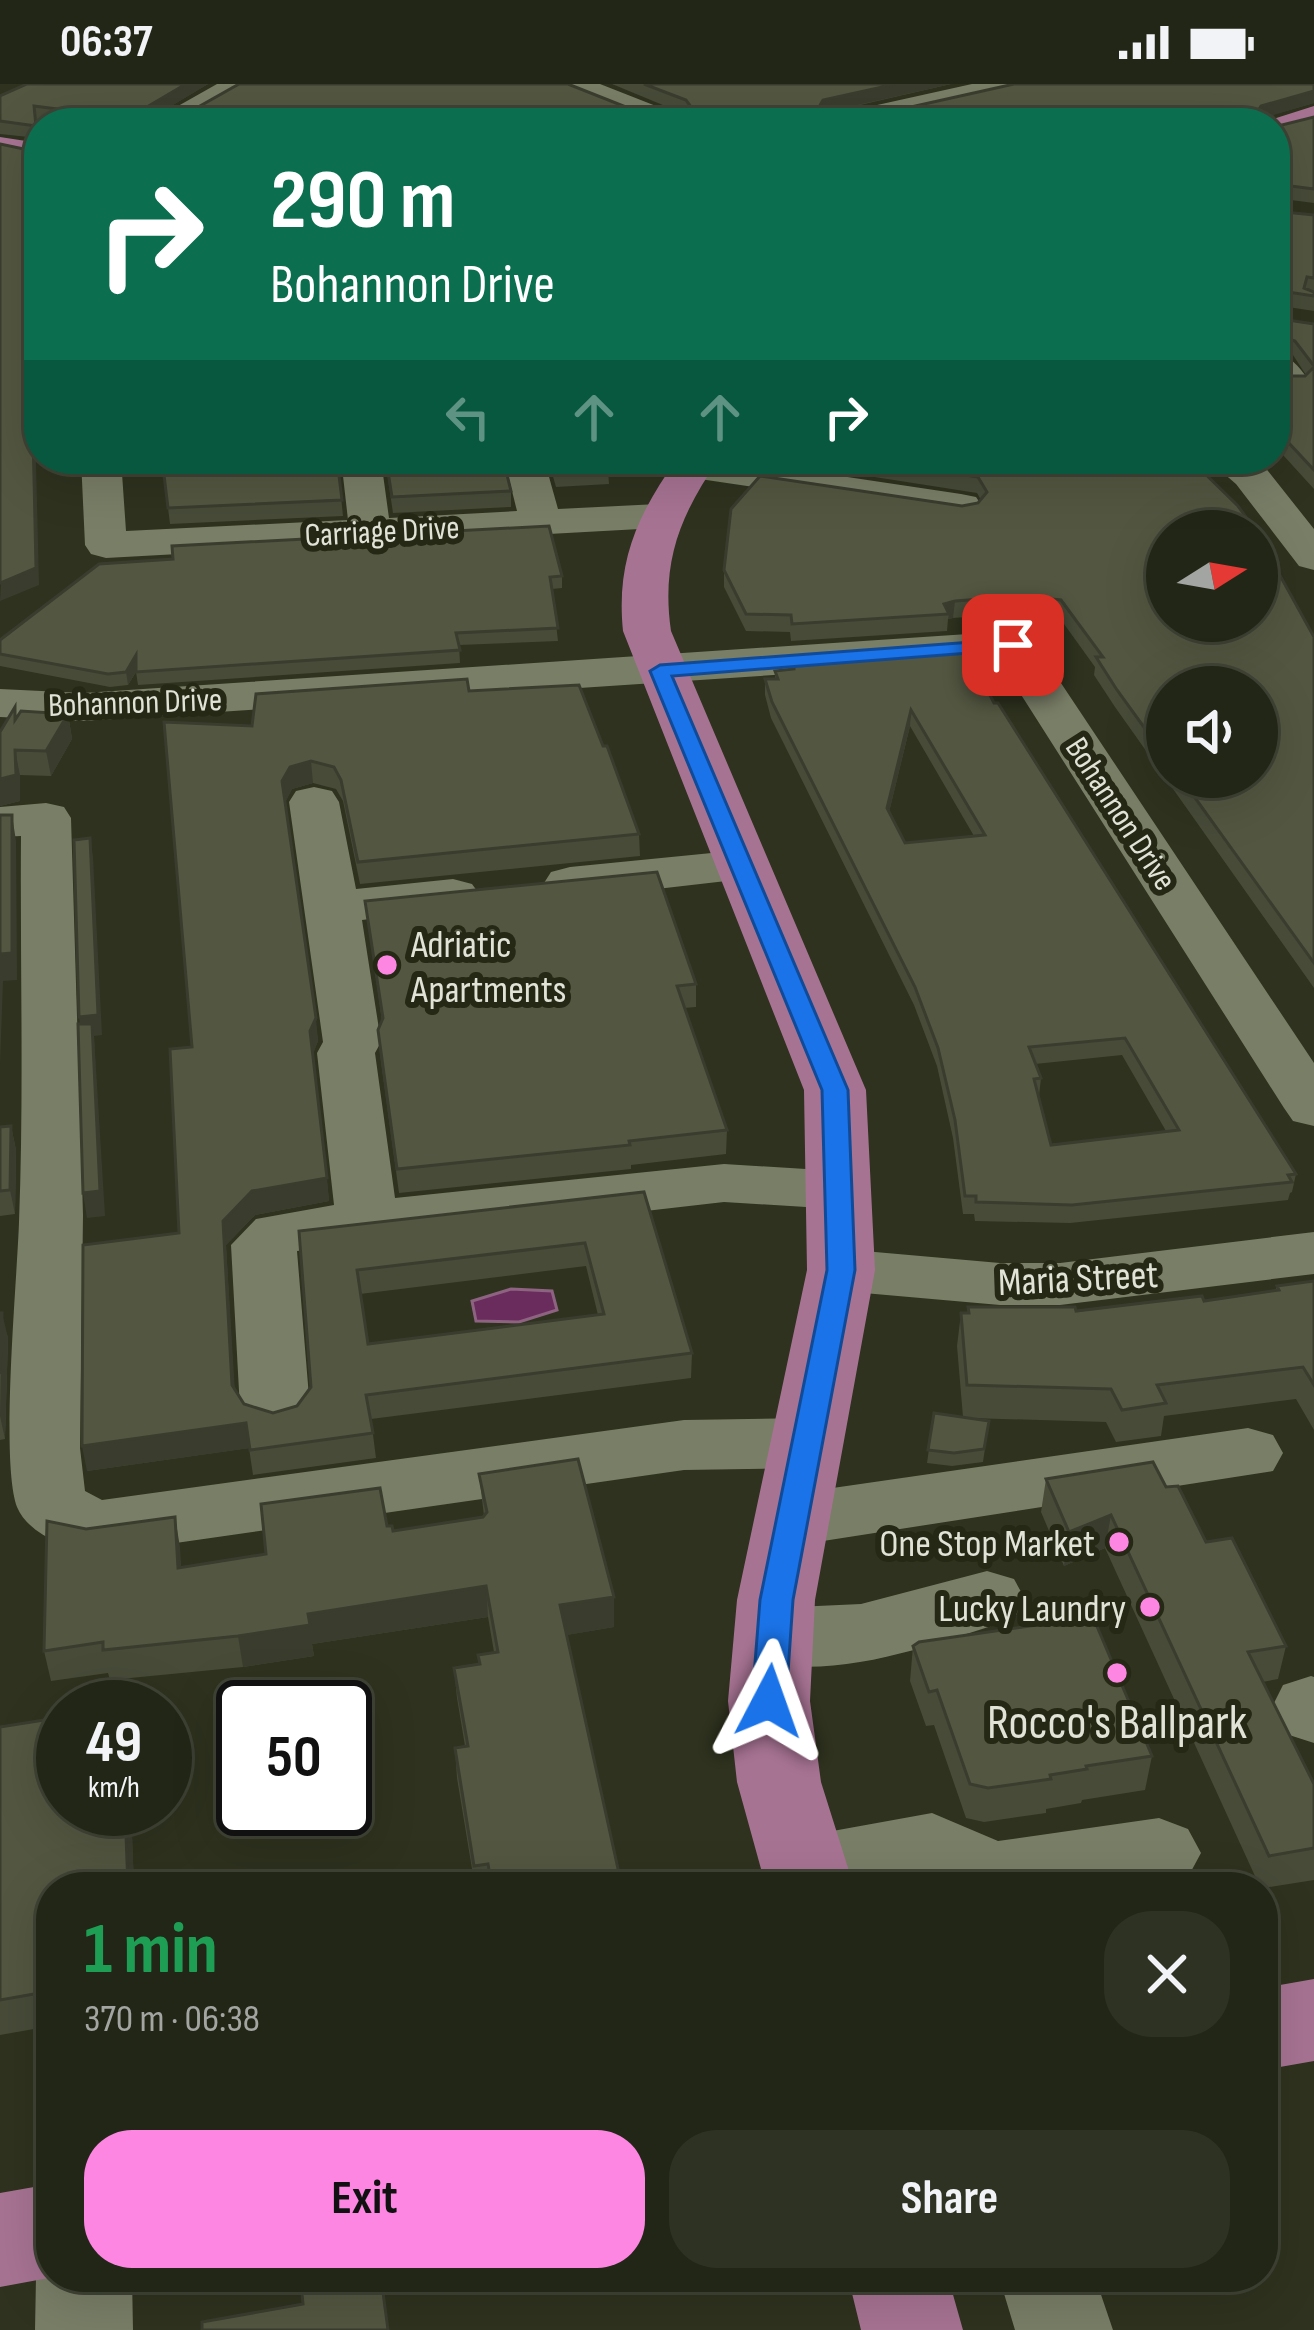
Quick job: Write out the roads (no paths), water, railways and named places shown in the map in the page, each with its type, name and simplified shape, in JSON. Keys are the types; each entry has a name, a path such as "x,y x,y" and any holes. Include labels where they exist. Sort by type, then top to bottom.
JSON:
{"main road":[{"path":"683,480 640,593 660,671 835,1090 841,1270 791,1520 773,1637 769,1701 779,1783 806,1872"},
{"path":"1278,2026 1314,2020"},
{"path":"0,2240 36,2234"},
{"path":"902,2292 912,2330"}],"street":[{"path":"192,108 239,84"},
{"path":"901,108 1011,84"},
{"path":"589,85 640,108"},
{"name":"Carriage Drive","path":"102,474 106,545 541,522 683,480 961,506"},
{"path":"363,474 370,531"},
{"path":"528,474 541,522"},
{"path":"1249,474 1314,557"},
{"name":"Bohannon Drive","path":"0,704 83,707 1013,645 1314,1108"},
{"path":"314,802 352,1042 346,1053 368,1221"},
{"path":"0,822 46,818 24,907 51,1215 45,1448 51,1504 92,1528 684,1445 807,1443"},
{"path":"333,907 742,866"},
{"path":"275,1409 263,1245 279,1233 724,1183 838,1190"},
{"name":"Maria Street","path":"841,1270 1000,1285 1060,1284 1314,1252"},
{"path":"791,1520 1248,1453"},
{"path":"773,1637 861,1633 987,1599"},
{"path":"835,1872 932,1847 981,1872"},
{"path":"1058,1872 1138,1866"},
{"path":"84,2292 84,2330"},
{"path":"1052,2292 1064,2330"}],"place":[{"name":"Adriatic Apartments","path":"387,965"},
{"name":"One Stop Market","path":"1119,1542"},
{"name":"Lucky Laundry","path":"1150,1607"},
{"name":"Rocco's Ballpark","path":"1117,1673"}]}
